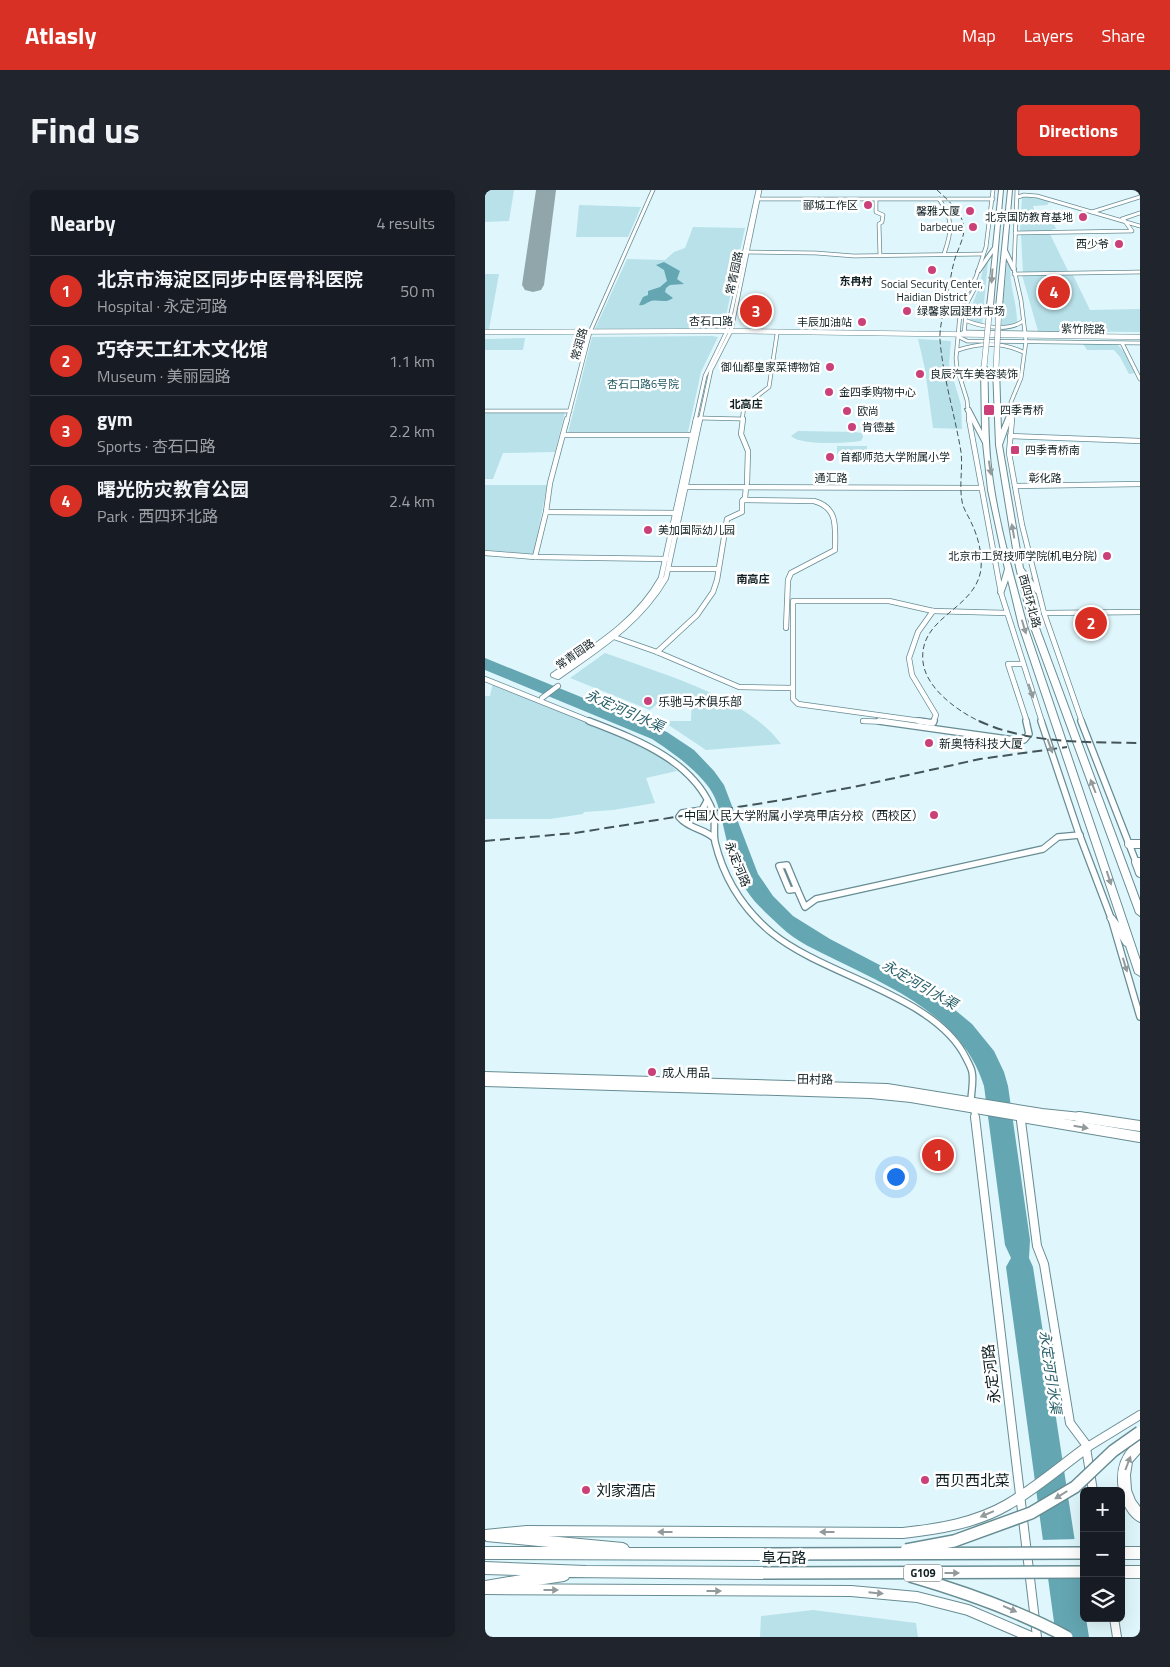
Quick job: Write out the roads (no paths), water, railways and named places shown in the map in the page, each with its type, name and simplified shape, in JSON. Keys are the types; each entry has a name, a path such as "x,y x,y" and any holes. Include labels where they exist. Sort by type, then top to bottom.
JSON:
{"highway":[{"name":"西四环北路","path":"1001,190 984,368 986,445 995,506 1025,633 1140,973"},
{"name":"西四环北路","path":"1010,190 999,307 996,368 999,445 1019,566 1034,625 1140,913"},
{"path":"1008,219 1015,210"},
{"path":"991,214 999,222"},
{"path":"978,271 994,248"},
{"path":"1004,250 1014,272"},
{"path":"969,409 986,445"},
{"path":"999,445 1010,414"},
{"path":"1019,566 1038,592"},
{"path":"1001,593 1008,567"},
{"path":"1111,918 1134,955"},
{"path":"881,1554 954,1541 1031,1513 1075,1487 1113,1451 1140,1432"},
{"path":"1140,1444 1128,1459 1123,1477 1127,1498 1140,1516"},
{"path":"486,1535 675,1554"},
{"name":"阜石路","path":"485,1553 1080,1553"},
{"path":"1125,1553 1140,1553"},
{"name":"阜石路","path":"491,1568 586,1572 1080,1572"},
{"path":"485,1588 586,1572"},
{"path":"1125,1572 1140,1572"},
{"path":"897,1573 958,1590 1007,1608 1067,1637"}],"main road":[{"name":"杏石口路","path":"485,332 728,332 1026,337"},
{"name":"杏石口路","path":"728,332 961,335"},
{"name":"杏石口路","path":"485,337 590,333"},
{"name":"紫竹院路","path":"1026,337 1140,339"},
{"name":"紫竹院路","path":"1026,337 1140,339"},
{"path":"1087,339 1099,342"},
{"path":"1129,844 1140,844"},
{"name":"西四环北路","path":"1138,862 1140,873"},
{"name":"田村路","path":"485,1076 887,1088 1017,1115 1140,1137"},
{"name":"田村路","path":"485,1082 844,1092 976,1106"},
{"name":"田村路","path":"1017,1115 1140,1126"},
{"path":"1024,1491 1087,1448"},
{"name":"阜石路","path":"486,1535 527,1531 903,1533 960,1524 1007,1505 1024,1491"},
{"path":"485,1588 851,1591 917,1597 968,1610 1031,1637"}],"street":[{"name":"常润路","path":"535,557 546,512 550,483 590,333 653,190"},
{"name":"常青园路","path":"679,513 656,589 641,609 604,639 553,675 558,677 613,637 651,604 661,589 669,569 679,513 711,370 728,332 759,190"},
{"name":"西四环北路","path":"993,190 986,246 975,286 967,303 967,321 961,335 956,358 957,368 969,409 970,431 975,446 1001,593 1022,664 1080,835 1111,918 1140,1017"},
{"name":"西四环北路","path":"1017,190 1014,272 1026,337 1021,378 1011,402 1010,414 1012,425 1009,450 1015,486 1044,613 1085,732 1129,844 1138,862"},
{"path":"1025,190 1140,225"},
{"path":"1018,197 1024,195 1037,196 1093,211 1140,197"},
{"path":"757,199 993,198"},
{"path":"939,199 949,212 951,231 944,254"},
{"path":"875,200 876,212 883,215 879,224 879,256"},
{"path":"1124,220 1140,213"},
{"path":"1015,233 1132,231 1124,220"},
{"path":"746,252 879,256 983,254"},
{"path":"1014,272 1140,272"},
{"name":"西四环北路","path":"961,335 961,303 976,278"},
{"path":"960,318 964,326"},
{"path":"967,321 980,326 1015,327 1023,321"},
{"name":"常青园路","path":"685,485 706,371 728,332"},
{"path":"657,652 678,634 708,600 719,576 718,569 727,520 742,512 747,485 748,451 741,434 744,406 769,387 777,334"},
{"name":"紫竹院路","path":"1026,337 1122,343 1140,339"},
{"path":"1122,343 1140,379"},
{"path":"958,350 972,346 992,346 1015,348 1023,352"},
{"path":"485,411 570,411"},
{"path":"700,418 743,419"},
{"path":"563,435 693,435"},
{"path":"1010,436 1140,441"},
{"name":"通汇路","path":"685,485 981,486"},
{"name":"彰化路","path":"1015,486 1140,485"},
{"path":"743,500 814,501 822,502 833,511 835,550 791,573 788,580 786,628"},
{"path":"546,512 679,513"},
{"path":"485,553 535,557 666,559"},
{"path":"669,569 718,569"},
{"path":"933,611 918,631 912,643 910,659 911,674 927,696 936,715 933,723 798,704 793,699 793,601 889,601 933,611 1007,613"},
{"path":"1044,613 1140,612"},
{"path":"613,637 657,652 739,687 793,688"},
{"path":"863,721 872,720 1024,740 1029,734 1029,730 1008,664 1022,664"},
{"name":"永定河路","path":"485,678 638,740 669,759 695,785 714,814 716,840 731,884 744,906 786,944 918,1010 943,1027 959,1043 972,1069 1024,1491 1037,1637"},
{"path":"542,698 558,686"},
{"path":"707,801 702,810 682,813 679,817 688,826 711,835 716,840"},
{"path":"798,889 789,890 779,866 787,865 798,889 805,907 816,899 1043,849 1058,837 1080,835"},
{"path":"1017,1115 1037,1246 1044,1264 1070,1423 1087,1448 1092,1487"},
{"path":"1087,1448 1140,1415"},
{"path":"1115,1622 1117,1637"}],"railway":[{"path":"937,190 961,217 964,227 963,237 952,270 941,323 940,340 961,452 962,501 980,547 981,568 975,587 967,597 936,625 929,635 924,647 923,662 925,672 937,690 954,706 980,721"},
{"path":"980,721 998,729 1038,738 1079,742 1140,743"},
{"path":"485,841 575,833 782,800 854,787 980,759 1067,747"}],"place":[{"name":"郦城工作区","path":"868,205"},
{"name":"馨雅大厦","path":"970,211"},
{"name":"北京国防教育基地","path":"1083,217"},
{"name":"barbecue","path":"973,227"},
{"name":"西少爷","path":"1119,244"},
{"name":"Social Security Center, Haidian District","path":"932,270"},
{"name":"曙光防灾教育公园","path":"1054,292"},
{"name":"gym","path":"756,311"},
{"name":"绿馨家园建材市场","path":"907,311"},
{"name":"丰辰加油站","path":"862,322"},
{"name":"御仙都皇家菜博物馆","path":"830,367"},
{"name":"良辰汽车美容装饰","path":"920,374"},
{"name":"金四季购物中心","path":"829,392"},
{"name":"四季青桥","path":"989,410"},
{"name":"欧尚","path":"847,411"},
{"name":"肯德基","path":"852,427"},
{"name":"四季青桥南","path":"1015,450"},
{"name":"首都师范大学附属小学","path":"830,457"},
{"name":"美加国际幼儿园","path":"648,530"},
{"name":"北京市工贸技师学院(机电分院)","path":"1107,556"},
{"name":"巧夺天工红木文化馆","path":"1091,623"},
{"name":"乐驰马术俱乐部","path":"648,701"},
{"name":"新奥特科技大厦","path":"929,743"},
{"name":"中国人民大学附属小学亮甲店分校（西校区）","path":"934,815"},
{"name":"成人用品","path":"652,1072"},
{"name":"北京市海淀区同步中医骨科医院","path":"938,1155"},
{"name":"西贝西北菜","path":"925,1480"},
{"name":"刘家酒店","path":"586,1490"}],"district":[{"name":"东冉村","path":"856,281"},
{"name":"北高庄","path":"746,404"},
{"name":"南高庄","path":"753,579"}],"park label":[{"name":"杏石口路6号院","path":"643,384"}],"water label":[{"name":"永定河引水渠","path":"625,710"},
{"name":"永定河引水渠","path":"920,984"},
{"name":"永定河引水渠","path":"1051,1372"}]}
